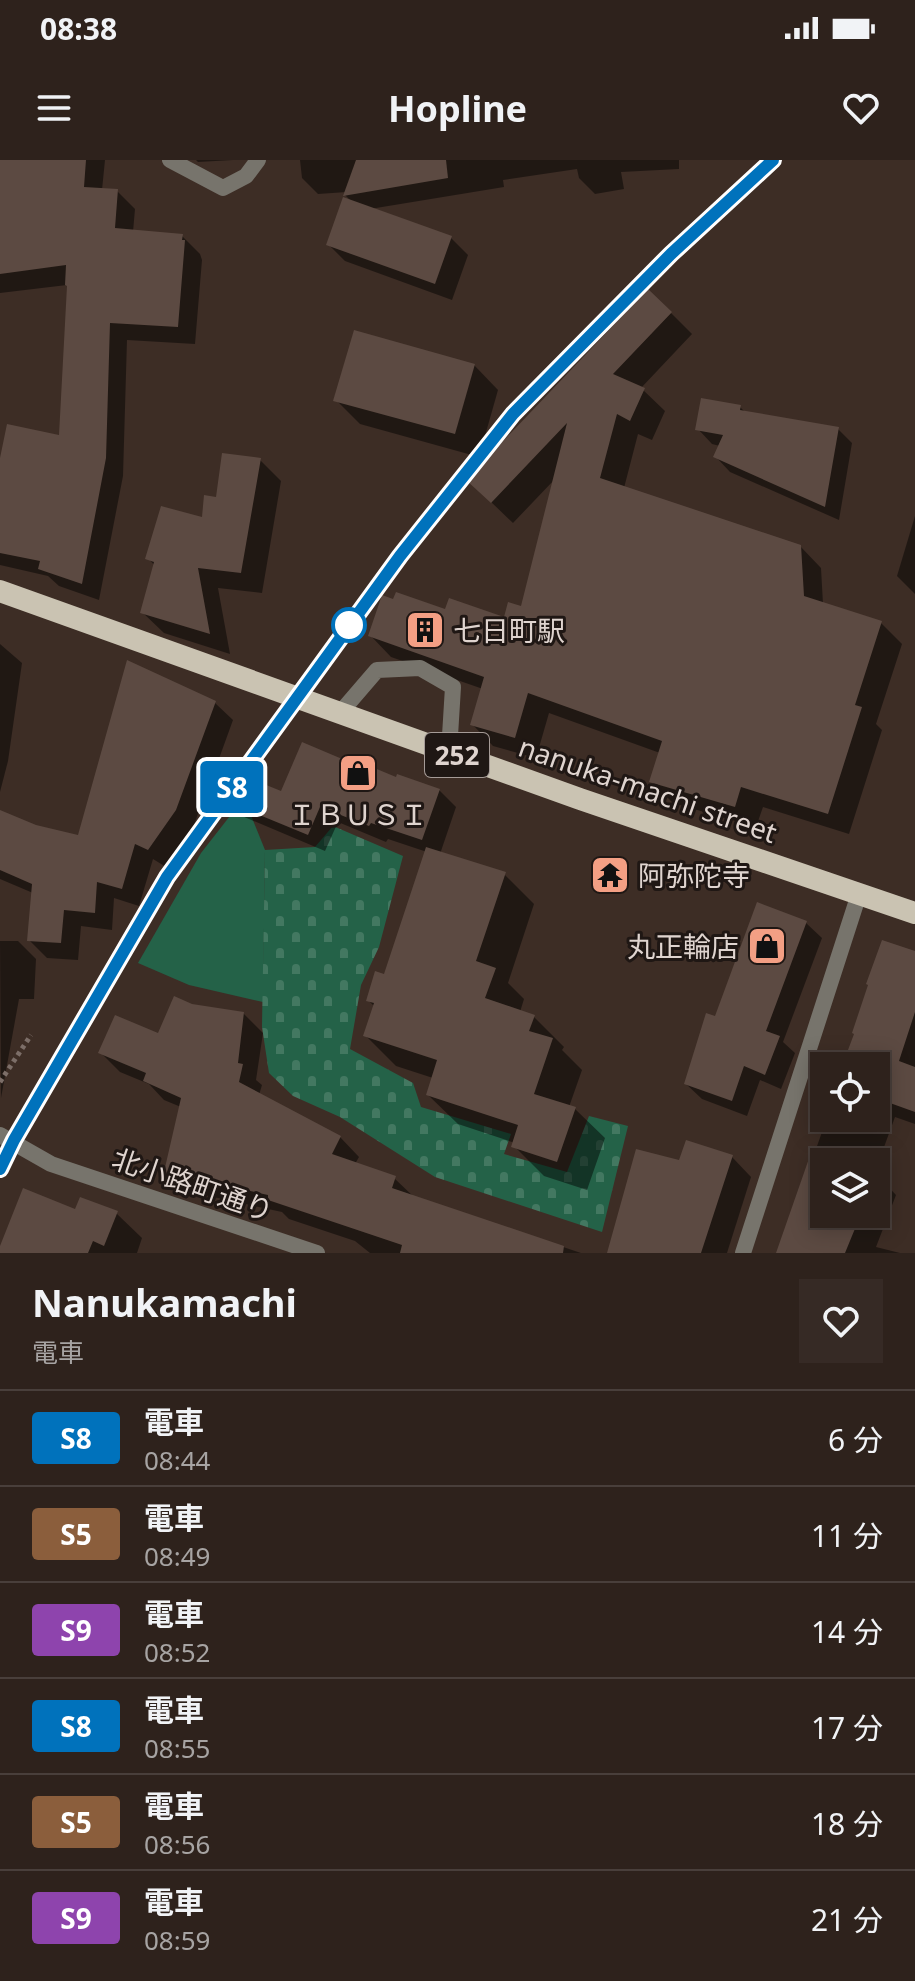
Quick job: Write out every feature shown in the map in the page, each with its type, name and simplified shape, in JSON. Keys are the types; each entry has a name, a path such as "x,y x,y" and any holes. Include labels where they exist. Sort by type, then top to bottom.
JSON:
{"highway":[{"name":"nanuka-machi street","path":"0,591 449,752 915,913"}],"street":[{"path":"170,160 223,188 246,176 258,160"},
{"path":"340,713 377,670 420,668 453,687 449,752"},
{"path":"743,1253 859,894"},
{"name":"北小路町通り","path":"0,1135 51,1164 317,1253"}],"path":[{"path":"0,1082 31,1035"}],"green space":[{"path":"244,798 265,850 263,1002 189,985 138,963 201,853"},
{"path":"333,826 403,856 379,947 361,985 350,1049 413,1083 421,1107 511,1134 504,1154 567,1172 589,1116 628,1126 602,1232 435,1177 340,1117 293,1096 269,1073 262,1027 265,850 315,847"}],"building":[{"path":"0,160 86,160 84,187 118,189 115,228 183,234 182,240 185,240 178,327 110,323 106,458 82,584 38,569 40,561 0,553 0,458 7,424 59,435 67,286 66,265 0,274"},
{"path":"356,160 446,160 448,178 343,196"},
{"path":"343,197 452,236 435,284 326,245"},
{"path":"648,289 672,312 613,374 645,388 630,421 617,414 600,478 801,545 804,596 882,621 855,705 862,707 828,814 741,787 735,807 649,782 662,741 528,693 515,738 470,725 484,677 368,636 382,595 393,599 396,592 445,609 449,598 504,617 508,602 521,606 567,423 491,503 466,480"},
{"path":"354,330 475,364 455,434 333,401"},
{"path":"701,398 741,405 740,410 839,427 825,507 713,457 723,435 695,430"},
{"path":"222,453 261,458 241,573 198,568 210,634 140,613 154,562 145,559 161,506 202,517 204,495 216,497"},
{"path":"127,660 216,701 176,810 148,850 135,844 122,889 97,882 95,913 64,910 61,943 27,941 32,884 0,870 0,810 36,825 78,835"},
{"path":"302,742 354,764 355,760 396,777 397,774 440,789 422,840 371,823 369,826 320,807 308,835 204,792 215,764 281,791"},
{"path":"426,847 506,872 476,961 496,968 485,998 535,1015 529,1031 553,1038 534,1094 576,1107 557,1162 511,1147 518,1125 426,1095 437,1060 363,1036 374,1003 366,1001 375,971 384,974"},
{"path":"757,902 807,921 766,1031 780,1036 765,1075 744,1066 732,1101 684,1084 706,1013 715,1016"},
{"path":"882,940 915,951 915,1012 899,1061 915,1067 915,1112 890,1103 890,1052 847,1052"},
{"path":"174,996 192,1004 244,1012 238,1063 243,1064 239,1082 341,1136 332,1154 396,1176 392,1188 564,1246 563,1253 400,1253 402,1245 268,1200 268,1195 164,1172 181,1098 143,1081 146,1073 98,1053 115,1015 158,1033"},
{"path":"686,1140 733,1155 701,1253 607,1253 636,1149 679,1160"},
{"path":"810,1156 810,1228 855,1228 845,1253 776,1253"},
{"path":"23,1188 75,1209 80,1197 118,1211 104,1246 93,1241 88,1253 0,1253"}],"railway":[{"path":"0,1169 167,877 400,556 513,414 671,254 773,160"}],"train":[{"name":"S8","path":"0,1169 167,877 400,556 513,414 671,254 773,160"}],"place":[{"name":"七日町駅","path":"425,630"},
{"name":"ＩＢＵＳＩ","path":"358,773"},
{"name":"阿弥陀寺","path":"610,875"},
{"name":"丸正輪店","path":"767,946"}]}
